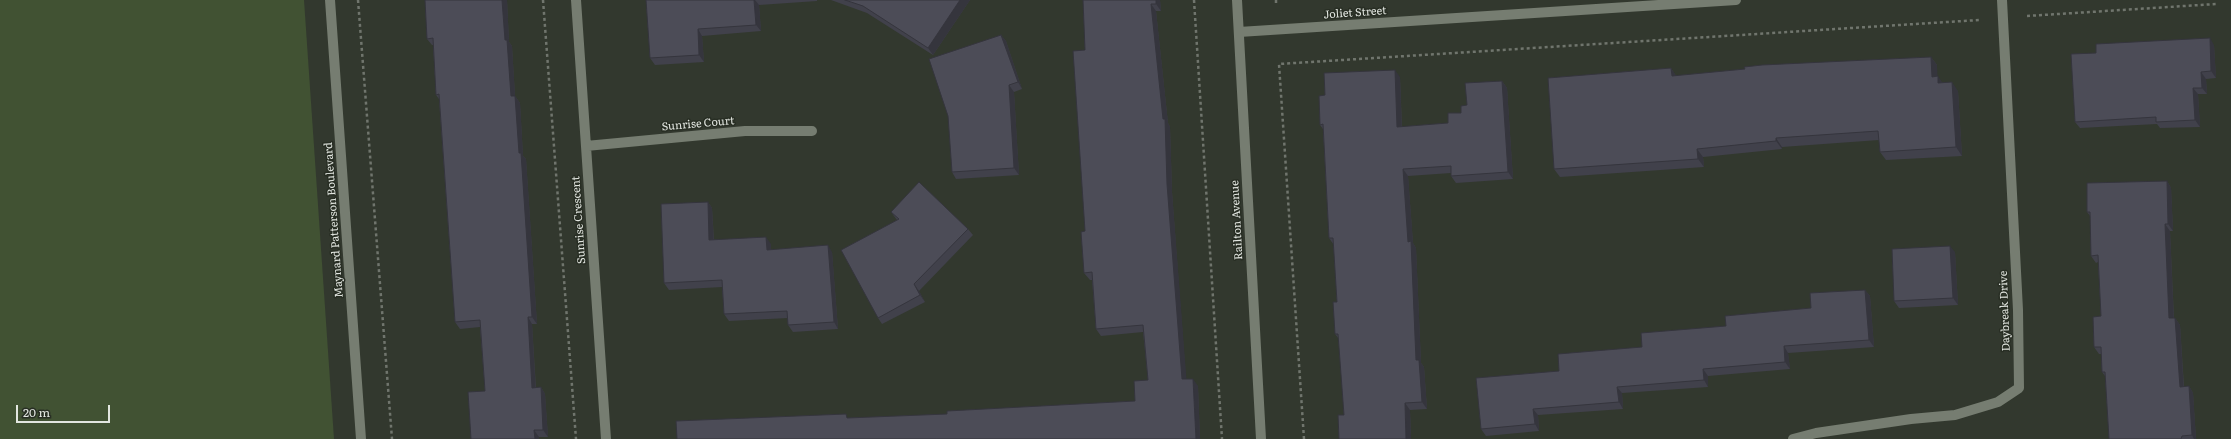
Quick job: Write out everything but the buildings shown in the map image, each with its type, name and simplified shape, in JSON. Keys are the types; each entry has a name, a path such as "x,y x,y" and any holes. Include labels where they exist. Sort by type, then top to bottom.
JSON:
{"street":[{"name":"Maynard Patterson Boulevard","path":"330,0 361,439"},
{"name":"Sunrise Crescent","path":"576,0 606,439"},
{"name":"Railton Avenue","path":"1237,0 1261,439"},
{"name":"Joliet Street","path":"1239,32 1736,0"},
{"name":"Daybreak Drive","path":"1793,439 1816,433 1887,422 1955,415 1998,402 2019,388 2018,310 2002,0"},
{"name":"Sunrise Court","path":"586,146 744,131 812,131"}],"path":[{"path":"358,0 392,439"},
{"path":"543,0 576,439"},
{"path":"1194,0 1222,439"},
{"path":"2027,16 2216,4"},
{"path":"1304,439 1279,64 1979,20"}],"green space":[{"path":"0,0 304,0 334,439 0,439"}]}
